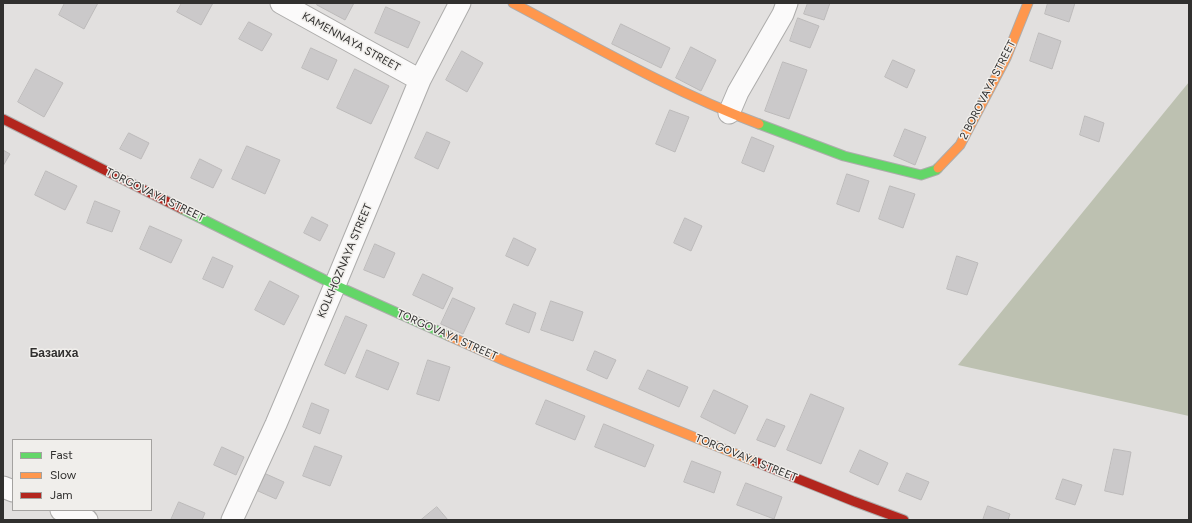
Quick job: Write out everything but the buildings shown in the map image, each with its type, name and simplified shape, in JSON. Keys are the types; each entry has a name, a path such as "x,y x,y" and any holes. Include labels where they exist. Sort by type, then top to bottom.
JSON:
{"street":[{"name":"KAMENNAYA STREET","path":"281,3 420,80"},
{"name":"KOLKHOZNAYA STREET","path":"232,520 276,424 336,285 420,80 460,3"},
{"path":"513,3 664,82 729,113 738,92 783,14 787,3"},
{"name":"2 BOROVAYA STREET","path":"729,113 844,156 921,175 936,170 960,145 1006,58 1028,3"},
{"name":"TORGOVAYA STREET","path":"3,119 336,285 505,361 838,495 904,520"},
{"path":"64,511 87,520"}],"green space":[{"path":"1189,82 1189,416 958,365"}],"traffic: fast":[{"path":"759,124 844,156 921,175 938,168"},
{"path":"182,209 335,285 449,336"}],"traffic: slow":[{"path":"513,3 665,83 696,98 759,124"},
{"path":"938,168 960,145 1006,58 1028,3"},
{"path":"449,336 505,361 756,462"}],"traffic: jam":[{"path":"3,119 182,209"},
{"path":"756,462 904,520"}],"district":[{"name":"Базаиха","path":"54,353"}]}
